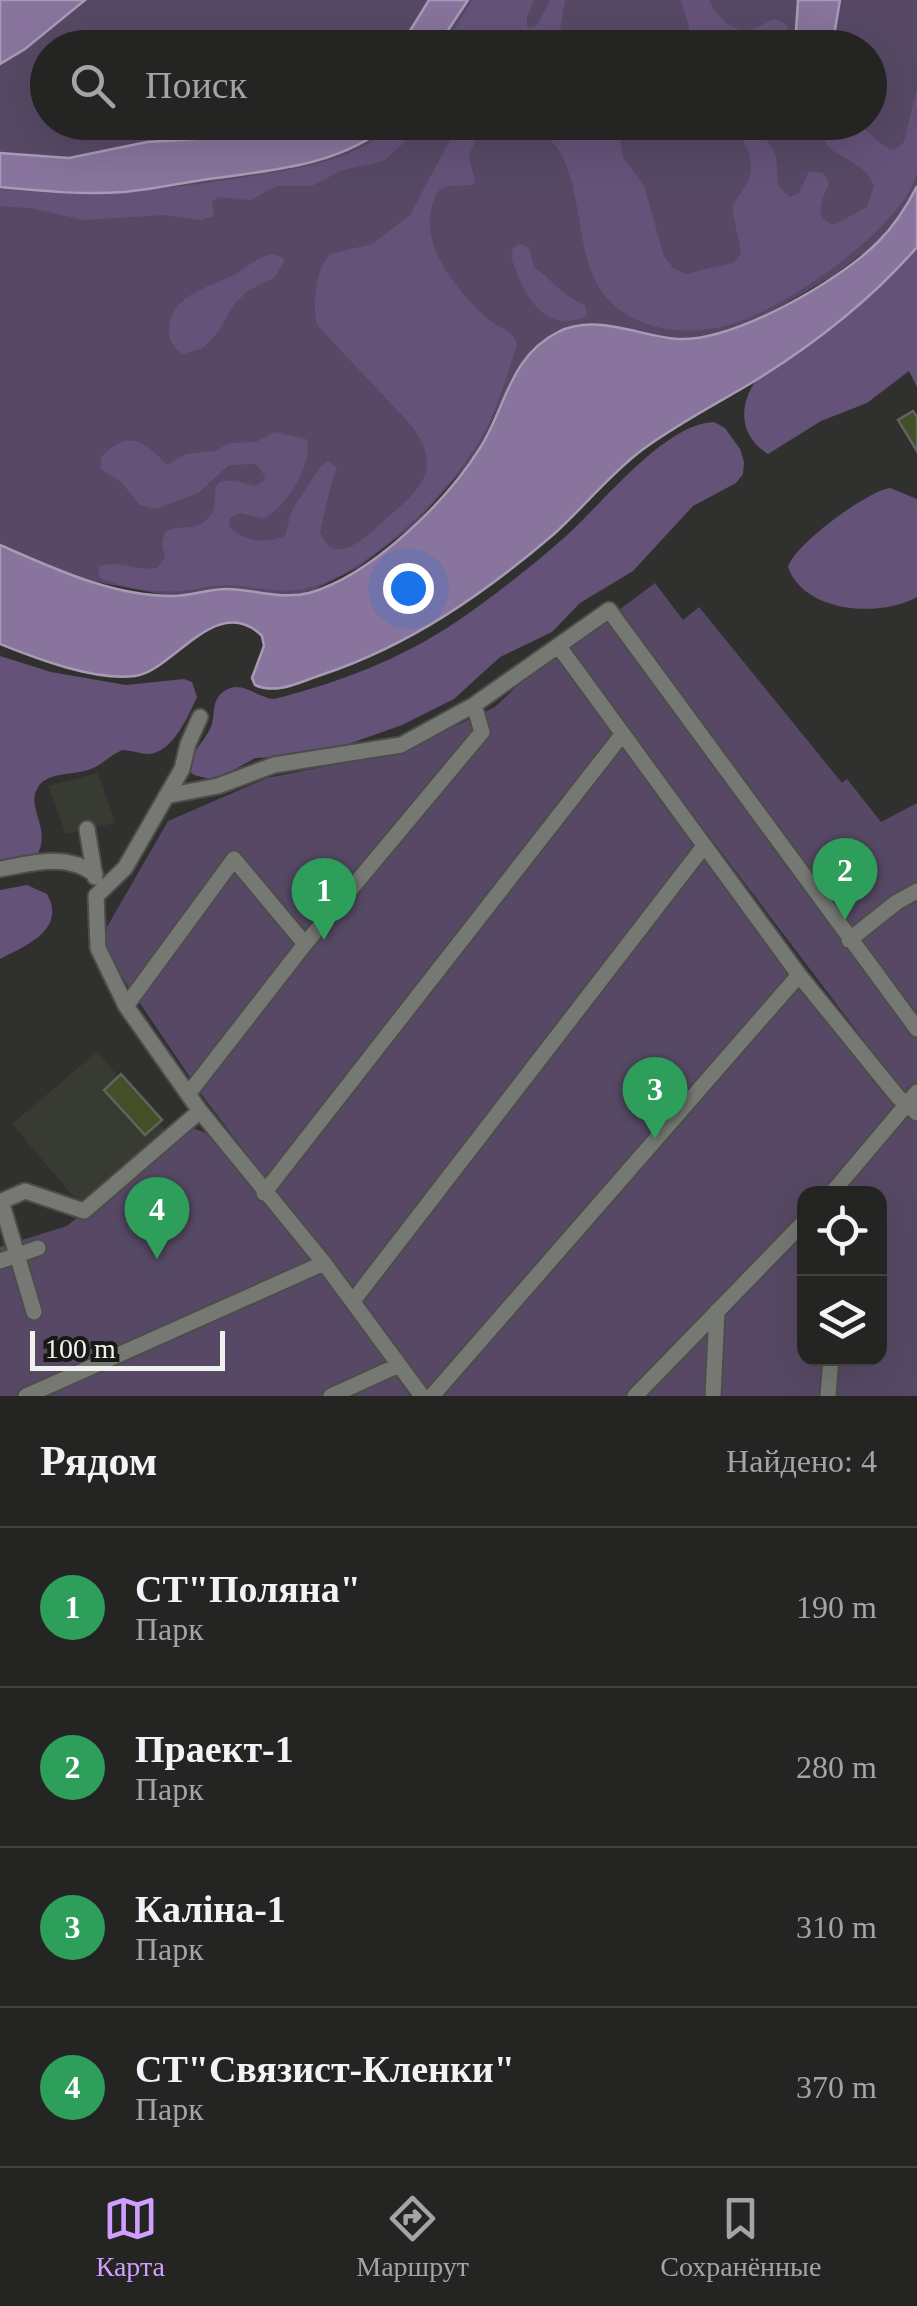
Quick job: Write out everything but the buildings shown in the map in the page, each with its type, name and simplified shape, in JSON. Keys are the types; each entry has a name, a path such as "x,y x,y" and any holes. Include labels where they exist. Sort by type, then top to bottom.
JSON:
{"street":[{"path":"166,796 218,786 274,765 401,745 474,705 610,610 849,940 914,1022"},
{"path":"560,648 799,974 914,1103 839,1186"},
{"path":"190,1093 306,944 482,732 474,705"},
{"path":"96,896 125,868 182,769 200,718"},
{"path":"264,1193 621,736"},
{"path":"87,829 98,948 126,1006 200,1110 324,1263 422,1396"},
{"path":"353,1301 704,846"},
{"path":"126,1006 234,859 306,944"},
{"path":"0,869 59,861 81,865 94,874"},
{"path":"849,940 917,891"},
{"path":"432,1396 799,974"},
{"path":"34,1312 0,1202 25,1191 84,1211 200,1110"},
{"path":"635,1396 797,1229"},
{"path":"0,1260 38,1248"},
{"path":"26,1396 324,1263"},
{"path":"713,1396 716,1311"},
{"path":"331,1396 399,1365"},
{"path":"828,1396 830,1366"}],"shaded area":[{"path":"0,0 917,0 917,186 878,242 834,275 748,326 703,338 678,339 608,326 512,378 479,449 414,525 359,567 308,593 268,596 229,589 171,596 86,580 0,545"},
{"path":"0,0 85,0 48,30 30,30 30,45 0,64"},
{"path":"429,0 468,0 448,30 410,30"},
{"path":"472,0 534,0 527,17 530,28 537,25 550,0 565,0 560,30 454,30"},
{"path":"681,0 709,0 732,27 746,30 689,30"},
{"path":"798,0 840,0 835,30 796,30"},
{"path":"776,19 788,30 746,30"},
{"path":"917,89 917,173 890,218 810,284 755,315 708,329 671,330 635,319 614,305 599,287 584,244 569,174 550,140 620,140 623,157 644,186 664,256 673,268 685,274 733,263 741,253 732,207 750,177 750,161 742,140 767,140 775,155 779,185 791,197 799,193 809,171 823,173 829,182 822,201 822,217 834,225 867,207 874,186 868,175 834,152 825,140 877,140 894,150 904,142"},
{"path":"367,140 308,163 124,192 0,187 0,153 69,158 147,142"},
{"path":"374,140 406,140 384,161 343,170 312,186 276,186 251,200 217,197 212,203 214,216 200,220 164,215 84,220 0,206 0,189 123,192 214,182 306,166"},
{"path":"450,140 476,140 469,155 475,182 445,187 437,193 431,210 432,241 456,285 517,344 490,421 472,453 432,502 355,567 304,589 228,585 162,591 100,578 98,567 105,565 157,568 165,558 165,532 204,522 211,514 218,484 224,481 255,486 265,476 256,464 229,465 198,493 156,509 140,505 121,482 100,468 102,456 120,442 136,441 167,465 186,454 214,451 231,443 256,442 274,432 306,439 303,471 281,505 264,518 239,513 230,518 229,527 256,540 285,536 292,510 328,461 337,467 320,532 335,549 344,549 363,539 411,496 425,476 427,465 421,440 317,325 315,298 321,268 330,254 372,244 410,215"},
{"path":"917,186 917,247 861,303 775,368 642,450 554,534 500,577 444,616 385,649 296,684 271,689 255,685 252,678 264,646 262,636 245,625 228,623 212,628 164,662 135,676 84,672 0,644 0,545 84,580 150,595 180,596 226,589 298,595 333,584 382,553 448,491 480,448 519,368 542,342 558,332 587,325 677,339 727,331 755,320 812,291 861,257 889,229"},
{"path":"519,244 529,247 534,267 585,305 587,316 558,320 537,307 511,257 513,248"},
{"path":"917,247 917,387 909,371 867,403 821,421 768,454 758,447 744,420 747,399 757,379 858,306"},
{"path":"273,254 284,261 274,278 249,290 234,304 218,332 203,348 183,354 176,349 169,328 184,300"},
{"path":"714,422 725,428 740,449 743,474 736,483 693,506 633,571 580,603 552,632 500,657 454,699 402,725 340,747 300,756 255,758 210,779 189,770 194,753 212,725 217,699 225,690 241,687 274,699 345,677 413,647 456,622 526,570 655,450 695,426"},
{"path":"890,488 917,499 917,597 901,604 864,609 826,602 810,594 788,567 793,557 833,520"},
{"path":"655,583 683,620 699,607 842,783 847,779 881,822 917,803 917,1396 432,1396 204,1098 106,953 107,927 168,821 267,778 403,751 495,707 552,653 875,1084 885,1068 567,649"},
{"path":"0,656 51,672 126,685 184,679 192,682 197,697 172,741 157,752 123,750 93,768 53,777 41,784 35,797 40,848 35,858 11,863 0,859"},
{"path":"98,773 115,823 66,834 48,786"},
{"path":"27,885 47,894 52,918 40,935 0,959 0,890"},
{"path":"97,1052 165,1130 79,1203 12,1124"},
{"path":"190,1127 206,1133 324,1272 410,1396 0,1396 0,1247 67,1226"}],"place":[{"name":"Праект-1","path":"845,920"},
{"name":"СТ\"Поляна\"","path":"324,940"},
{"name":"Каліна-1","path":"655,1139"},
{"name":"СТ\"Связист-Кленки\"","path":"157,1259"}]}
